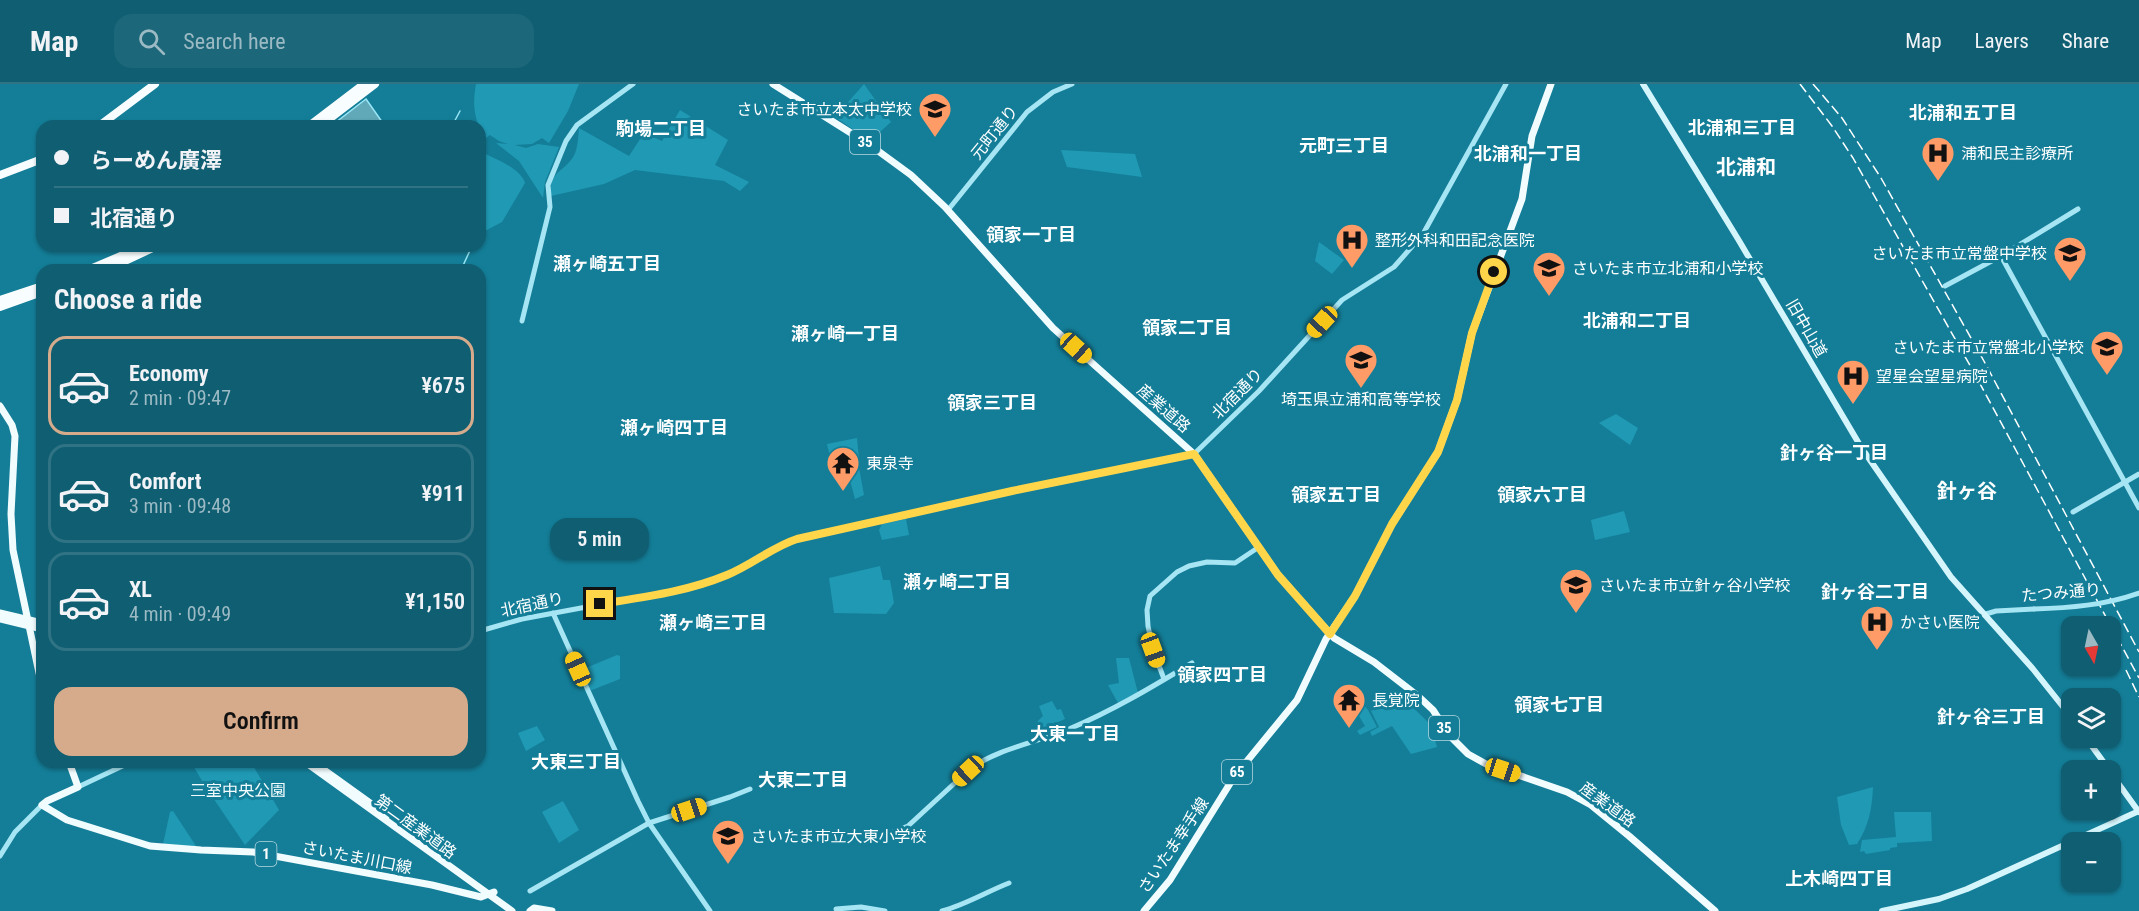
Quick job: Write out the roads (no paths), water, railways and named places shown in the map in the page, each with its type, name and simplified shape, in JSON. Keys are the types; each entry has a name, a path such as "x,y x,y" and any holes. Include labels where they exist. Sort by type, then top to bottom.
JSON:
{"highway":[{"path":"107,120 155,84"},
{"path":"317,120 364,84"},
{"path":"328,120 375,84"},
{"path":"0,175 36,161"},
{"path":"104,264 131,252"},
{"path":"119,264 144,252"},
{"path":"0,300 36,288"},
{"path":"0,307 36,294"}],"main road":[{"name":"産業道路","path":"773,84 870,145 911,175 948,210 1053,328 1194,454 1286,585 1330,634 1383,668 1410,689 1429,706 1450,736 1468,754 1486,764 1568,792 1591,805 1715,911"},
{"name":"さいたま幸手線","path":"1144,911 1170,880 1234,777 1297,700 1330,634 1355,596 1392,524 1441,445 1457,400 1472,333 1522,198 1534,128 1551,84"},
{"name":"旧中山道","path":"1643,84 1743,246 1863,451 1945,569 1986,614 2061,704"},
{"path":"0,406 12,425 15,436 12,536 17,573 36,657"},
{"path":"0,613 36,626"},
{"path":"0,619 36,623"},
{"path":"42,805 78,787 71,768"},
{"name":"第二産業道路","path":"314,768 520,911"},
{"name":"第二産業道路","path":"321,768 492,893 512,911"},
{"path":"1882,911 1964,891 2139,811 2121,786"},
{"name":"さいたま川口線","path":"42,805 67,820 150,846 253,852 432,885 481,897 492,893"},
{"path":"530,911 534,908 552,911"}],"street":[{"path":"522,321 549,209 548,185 566,141 577,125 633,84"},
{"name":"元町通り","path":"948,210 1027,112 1053,92 1072,84"},
{"name":"北宿通り","path":"486,629 507,622 694,587 731,573 773,549 797,539 1012,491 1194,454 1259,391 1342,300 1385,274 1408,254 1423,234 1506,84"},
{"path":"1945,286 2001,256 2079,209"},
{"path":"2001,256 2139,508"},
{"path":"2073,512 2139,474"},
{"path":"1164,679 1153,650 1148,626 1147,610 1150,596 1177,572 1190,566 1207,562 1235,563 1259,547"},
{"name":"たつみ通り","path":"1986,614 1996,611 2089,606 2139,593"},
{"path":"552,613 649,823 710,911"},
{"path":"869,842 908,826 980,761 1067,730 1139,695 1192,663"},
{"path":"78,787 118,768"},
{"path":"530,891 649,823 750,789"},
{"path":"0,856 15,832 42,805"},
{"path":"942,911 964,904 980,894 1009,883"},
{"path":"836,909 861,907 885,911"}],"waterway":[{"path":"455,120 460,111"},
{"path":"464,264 469,252"}],"railway":[{"path":"1800,84 1853,158 1972,369 2139,678"},
{"path":"1813,84 1842,118 1881,178 1985,363 2139,652"},
{"path":"2126,670 2139,697"}],"place":[{"name":"さいたま市立本太中学校","path":"935,138"},
{"name":"浦和民主診療所","path":"1938,182"},
{"name":"整形外科和田記念医院","path":"1352,269"},
{"name":"さいたま市立常盤中学校","path":"2070,282"},
{"name":"さいたま市立北浦和小学校","path":"1549,297"},
{"name":"さいたま市立常盤北小学校","path":"2107,376"},
{"name":"埼玉県立浦和高等学校","path":"1361,389"},
{"name":"望星会望星病院","path":"1853,405"},
{"name":"東泉寺","path":"843,492"},
{"name":"さいたま市立針ヶ谷小学校","path":"1576,614"},
{"name":"かさい医院","path":"1877,651"},
{"name":"長覚院","path":"1349,729"},
{"name":"さいたま市立大東小学校","path":"728,865"}],"district":[{"name":"北浦和五丁目","path":"1963,113"},
{"name":"北浦和三丁目","path":"1742,128"},
{"name":"駒場二丁目","path":"661,129"},
{"name":"元町三丁目","path":"1344,146"},
{"name":"北浦和一丁目","path":"1528,154"},
{"name":"北浦和","path":"1746,167"},
{"name":"領家一丁目","path":"1031,235"},
{"name":"瀬ヶ崎五丁目","path":"607,264"},
{"name":"北浦和二丁目","path":"1637,321"},
{"name":"領家二丁目","path":"1187,328"},
{"name":"瀬ヶ崎一丁目","path":"845,334"},
{"name":"領家三丁目","path":"992,403"},
{"name":"瀬ヶ崎四丁目","path":"674,428"},
{"name":"針ヶ谷一丁目","path":"1834,453"},
{"name":"針ヶ谷","path":"1967,491"},
{"name":"領家五丁目","path":"1336,495"},
{"name":"領家六丁目","path":"1542,495"},
{"name":"瀬ヶ崎二丁目","path":"957,582"},
{"name":"針ヶ谷二丁目","path":"1875,592"},
{"name":"瀬ヶ崎三丁目","path":"713,623"},
{"name":"領家四丁目","path":"1222,675"},
{"name":"領家七丁目","path":"1559,705"},
{"name":"針ヶ谷三丁目","path":"1991,717"},
{"name":"大東一丁目","path":"1075,734"},
{"name":"大東三丁目","path":"576,762"},
{"name":"大東二丁目","path":"803,780"},
{"name":"上木崎四丁目","path":"1839,879"}],"park label":[{"name":"三室中央公園","path":"238,790"}]}
